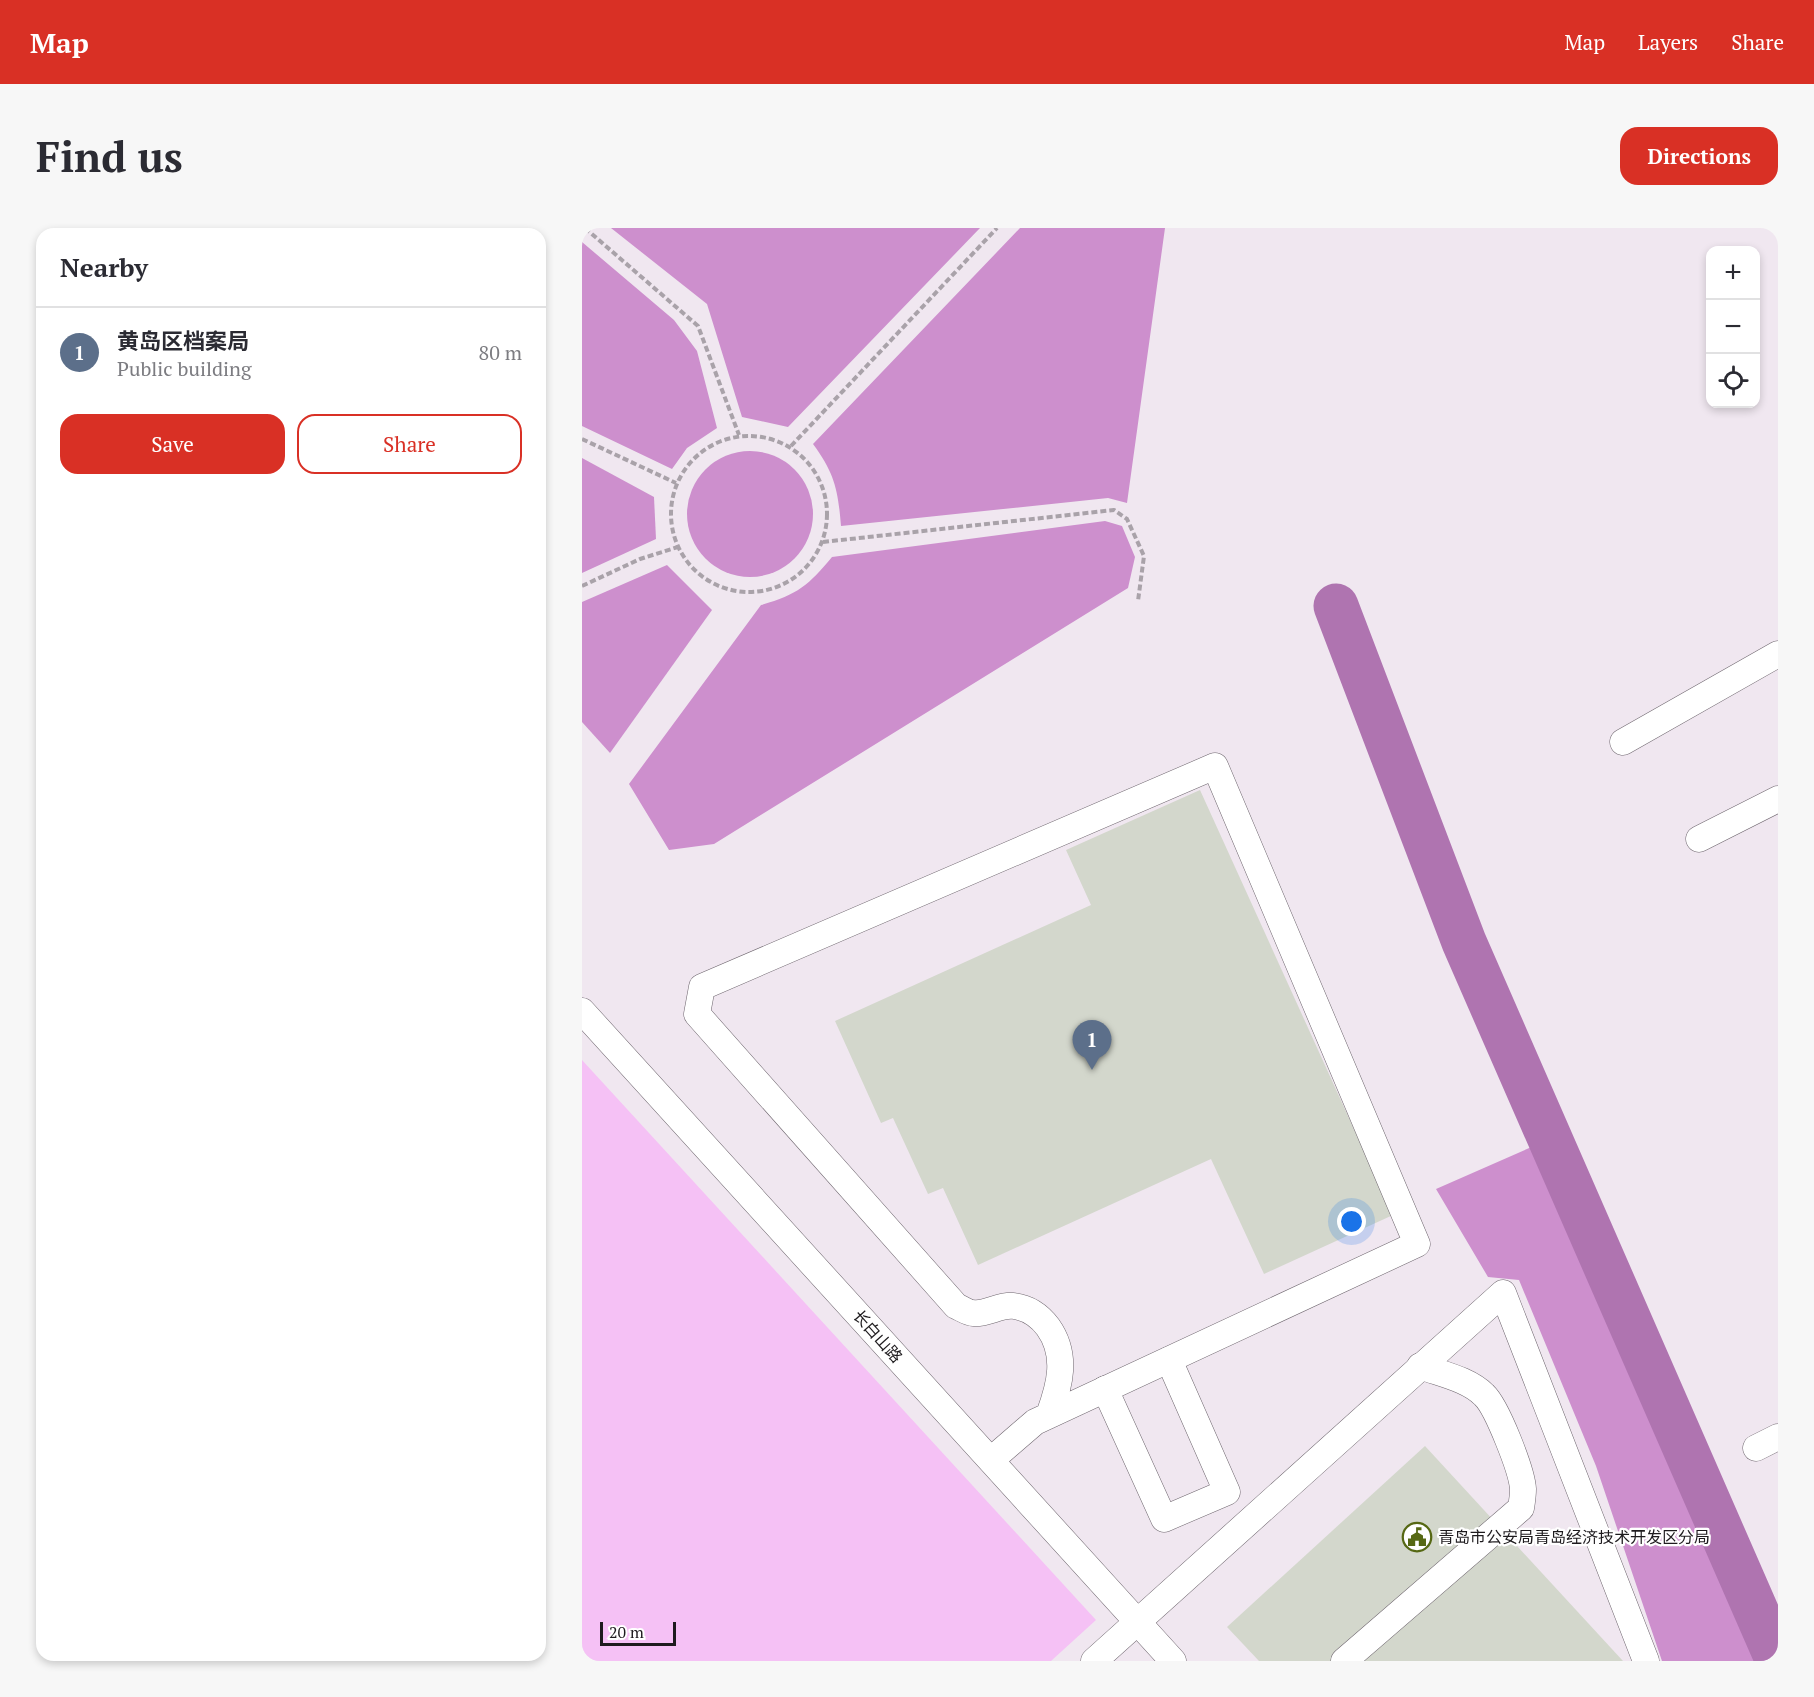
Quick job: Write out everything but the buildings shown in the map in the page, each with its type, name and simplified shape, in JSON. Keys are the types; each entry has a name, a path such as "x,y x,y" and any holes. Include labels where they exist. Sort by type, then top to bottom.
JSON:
{"street":[{"path":"1623,742 1778,654"},
{"path":"991,1460 1035,1422 1417,1244 1215,766 702,987 698,1014 956,1306 974,1314 1011,1305 1027,1309 1041,1318 1056,1338 1062,1361 1059,1387 1049,1415"},
{"path":"1700,839 1778,799"},
{"name":"长白山路","path":"582,1011 1173,1661"},
{"path":"1094,1661 1503,1293 1646,1661"},
{"path":"1105,1389 1164,1519 1227,1492 1169,1359"},
{"path":"1344,1661 1521,1508 1523,1489 1520,1474 1496,1411 1484,1395 1469,1384 1420,1366"}],"path":[{"path":"585,228 698,326 739,435"},
{"path":"791,446 997,228"},
{"path":"739,435 766,436 791,446 812,465 825,488 828,515 823,542 810,564 792,580 769,590 744,592 720,587 698,574 679,547 673,532 670,507 676,483 691,460 713,444 739,435"},
{"path":"582,439 676,483"},
{"path":"823,542 1114,510 1127,519 1144,556 1137,601"},
{"path":"582,586 639,559 679,547"}],"shaded area":[{"path":"611,228 980,228 788,427 742,417 707,304"},
{"path":"1020,228 1165,228 1127,503 1108,498 841,526 831,474 813,444"},
{"path":"582,242 674,320 697,351 717,428 687,448 672,469 582,426"},
{"path":"750,451 774,456 795,469 808,490 813,514 808,538 795,559 774,572 750,577 726,572 705,559 692,538 687,514 692,490 705,469 726,456"},
{"path":"582,458 654,497 656,539 582,573"},
{"path":"1105,521 1122,526 1135,557 1128,588 714,844 669,850 629,784 761,605 801,588 832,557"},
{"path":"667,565 712,610 610,753 582,722 582,602"},
{"path":"582,1060 1096,1620 1051,1661 582,1661"},
{"path":"1543,1142 1771,1661 1662,1661 1596,1466 1519,1280 1488,1277 1436,1189"}],"waterway":[{"path":"1336,606 1464,942 1778,1661"}],"place":[{"name":"黄岛区档案局","path":"1092,1070"},
{"name":"青岛市公安局青岛经济技术开发区分局","path":"1417,1537"}]}
